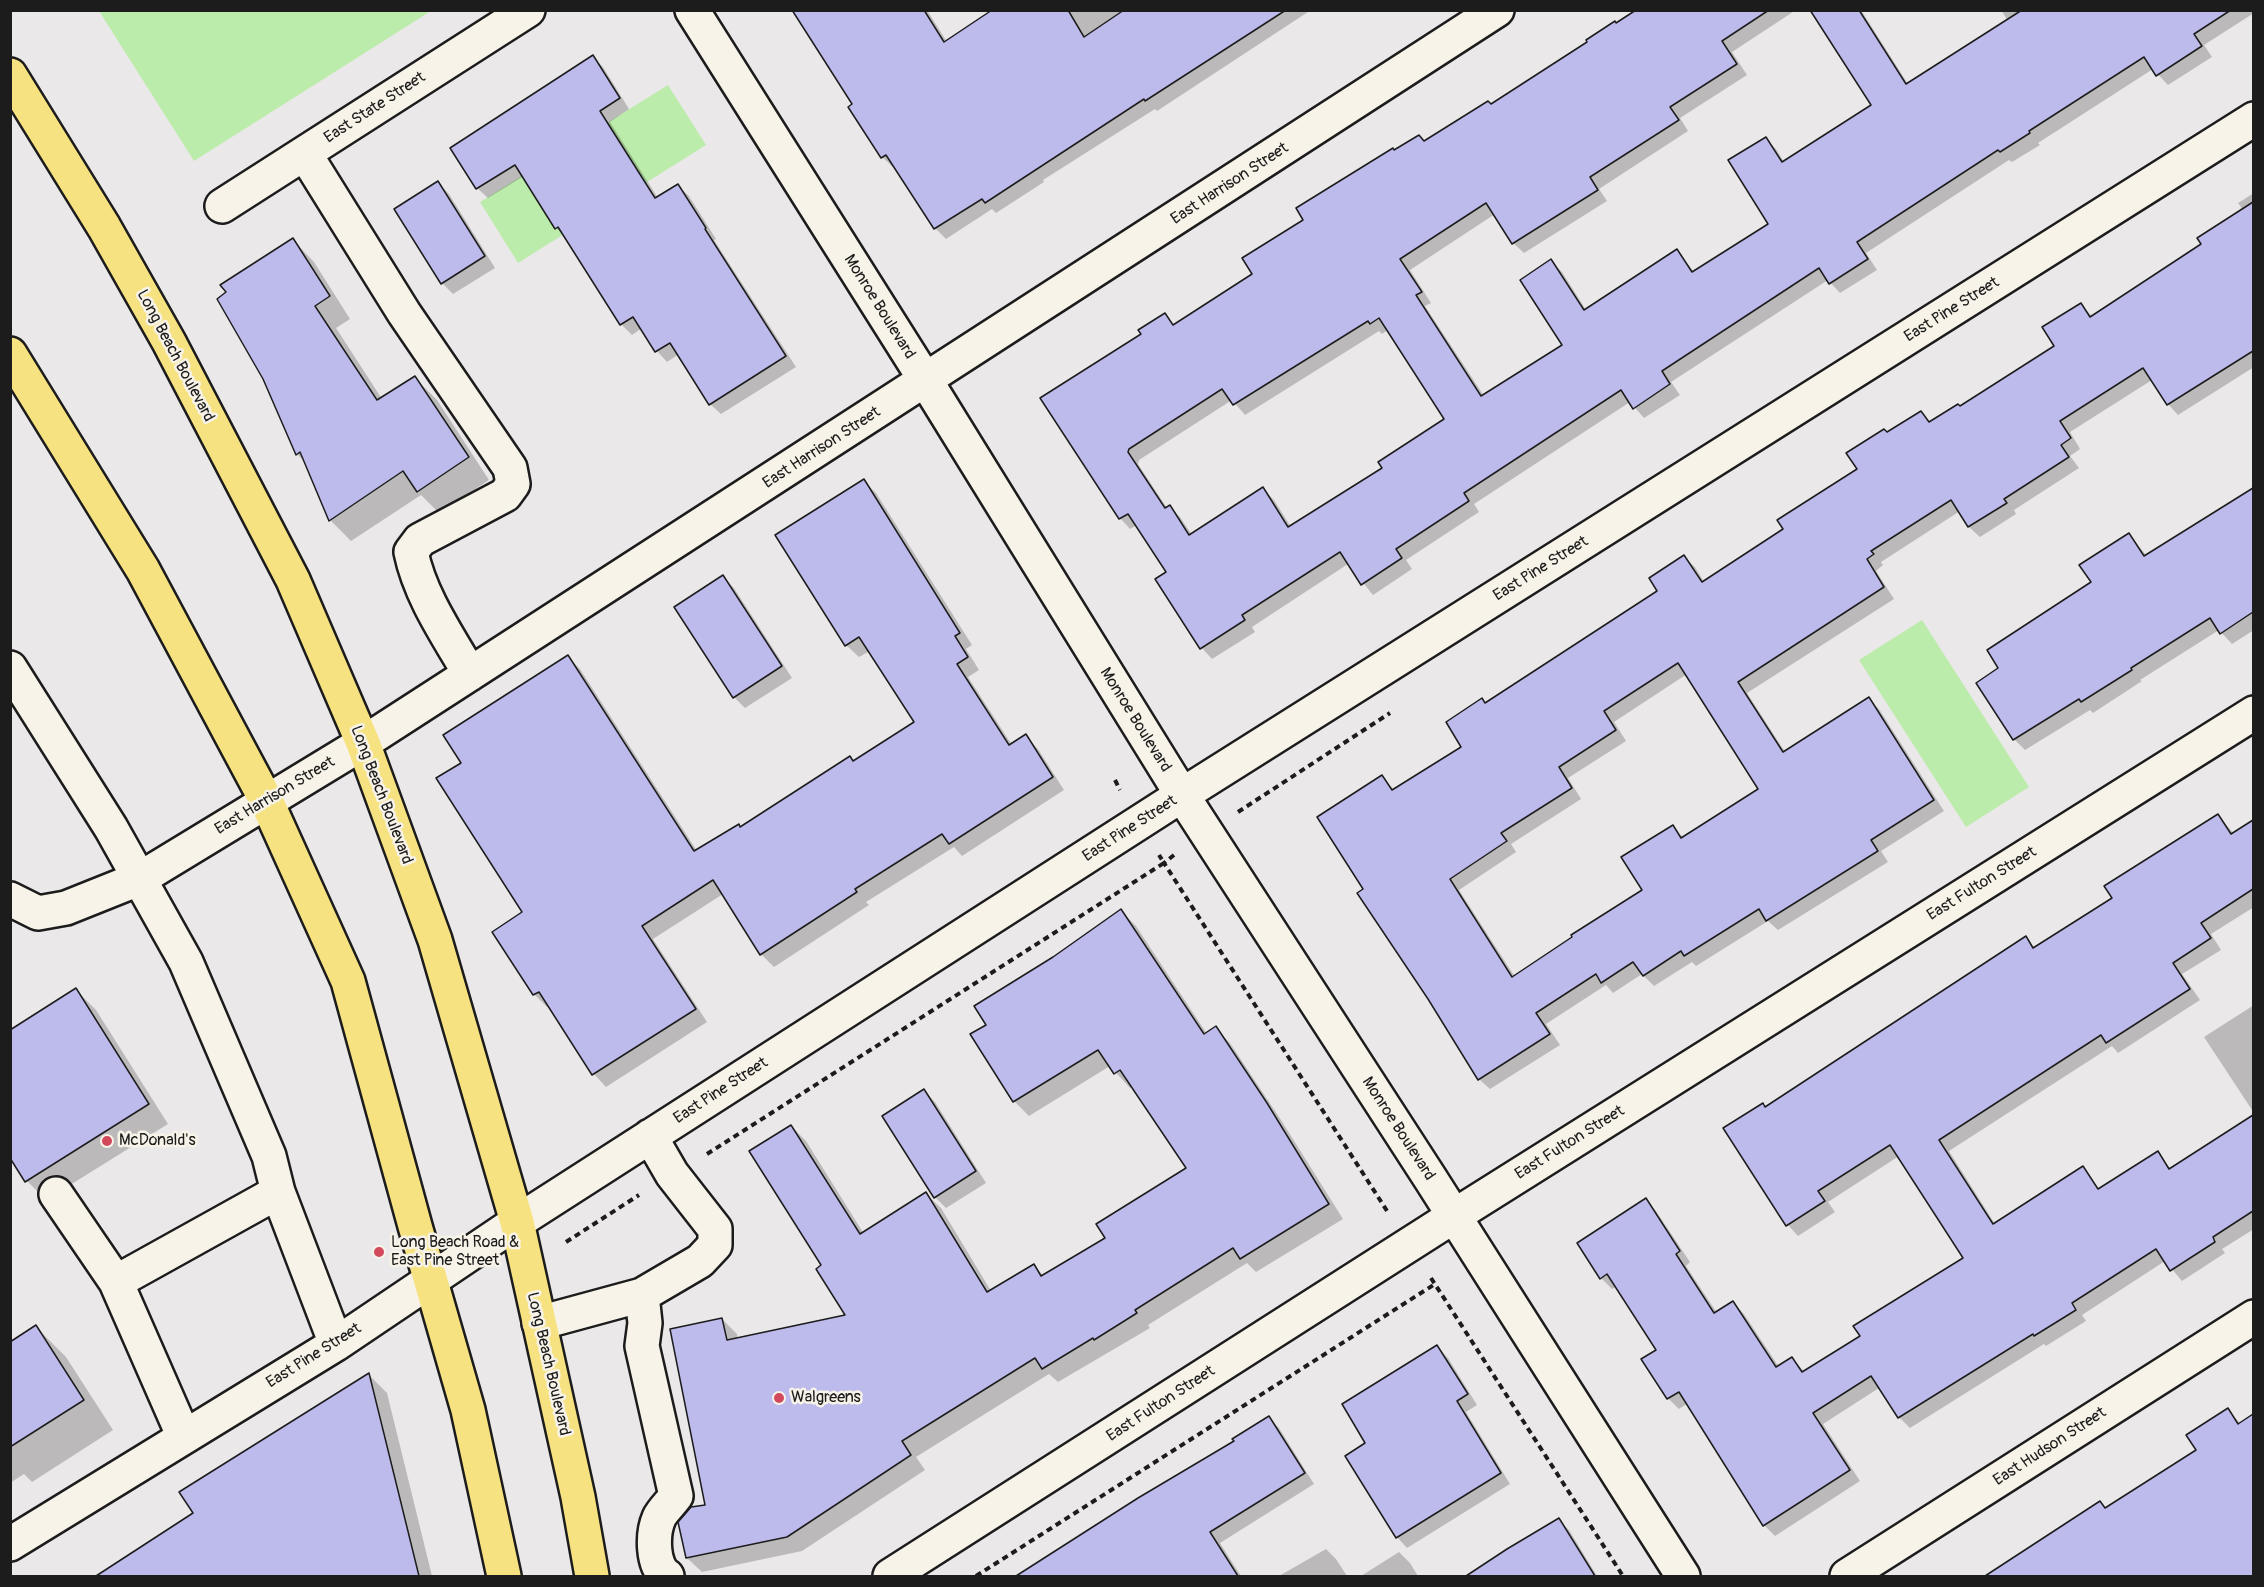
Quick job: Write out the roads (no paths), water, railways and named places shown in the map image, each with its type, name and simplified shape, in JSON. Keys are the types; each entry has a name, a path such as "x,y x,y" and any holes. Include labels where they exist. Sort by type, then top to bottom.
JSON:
{"main road":[{"name":"Long Beach Boulevard","path":"10,75 104,227 169,342 292,580 363,743 435,940 517,1222 578,1497 592,1576"},
{"path":"10,354 143,570 266,800 348,981 468,1410 504,1576"}],"street":[{"name":"East State Street","path":"222,206 528,10"},
{"name":"Monroe Boulevard","path":"692,10 926,381 1182,795 1683,1576"},
{"name":"East Harrison Street","path":"10,899 38,913 66,908 141,878 363,743 1497,10"},
{"name":"East Pine Street","path":"10,1544 336,1344 517,1222 1182,795 2253,119"},
{"path":"305,153 404,313 510,468 513,484 505,495 420,540 411,552 414,568 434,611 470,674"},
{"path":"10,668 141,878 186,962 270,1156 278,1192 336,1344"},
{"name":"East Fulton Street","path":"890,1576 1454,1216 2253,713"},
{"path":"539,1323 642,1295 700,1261 715,1245 715,1229 672,1174 650,1136"},
{"path":"116,1282 278,1192"},
{"path":"56,1194 116,1282 184,1437"},
{"path":"642,1295 645,1323 642,1346 676,1496 658,1519 653,1550 663,1574 667,1576"},
{"name":"East Hudson Street","path":"1847,1576 2253,1317"}],"place":[{"name":"McDonald's","path":"107,1141"},
{"name":"Long Beach Road & East Pine Street","path":"379,1252"},
{"name":"Walgreens","path":"779,1398"}]}
